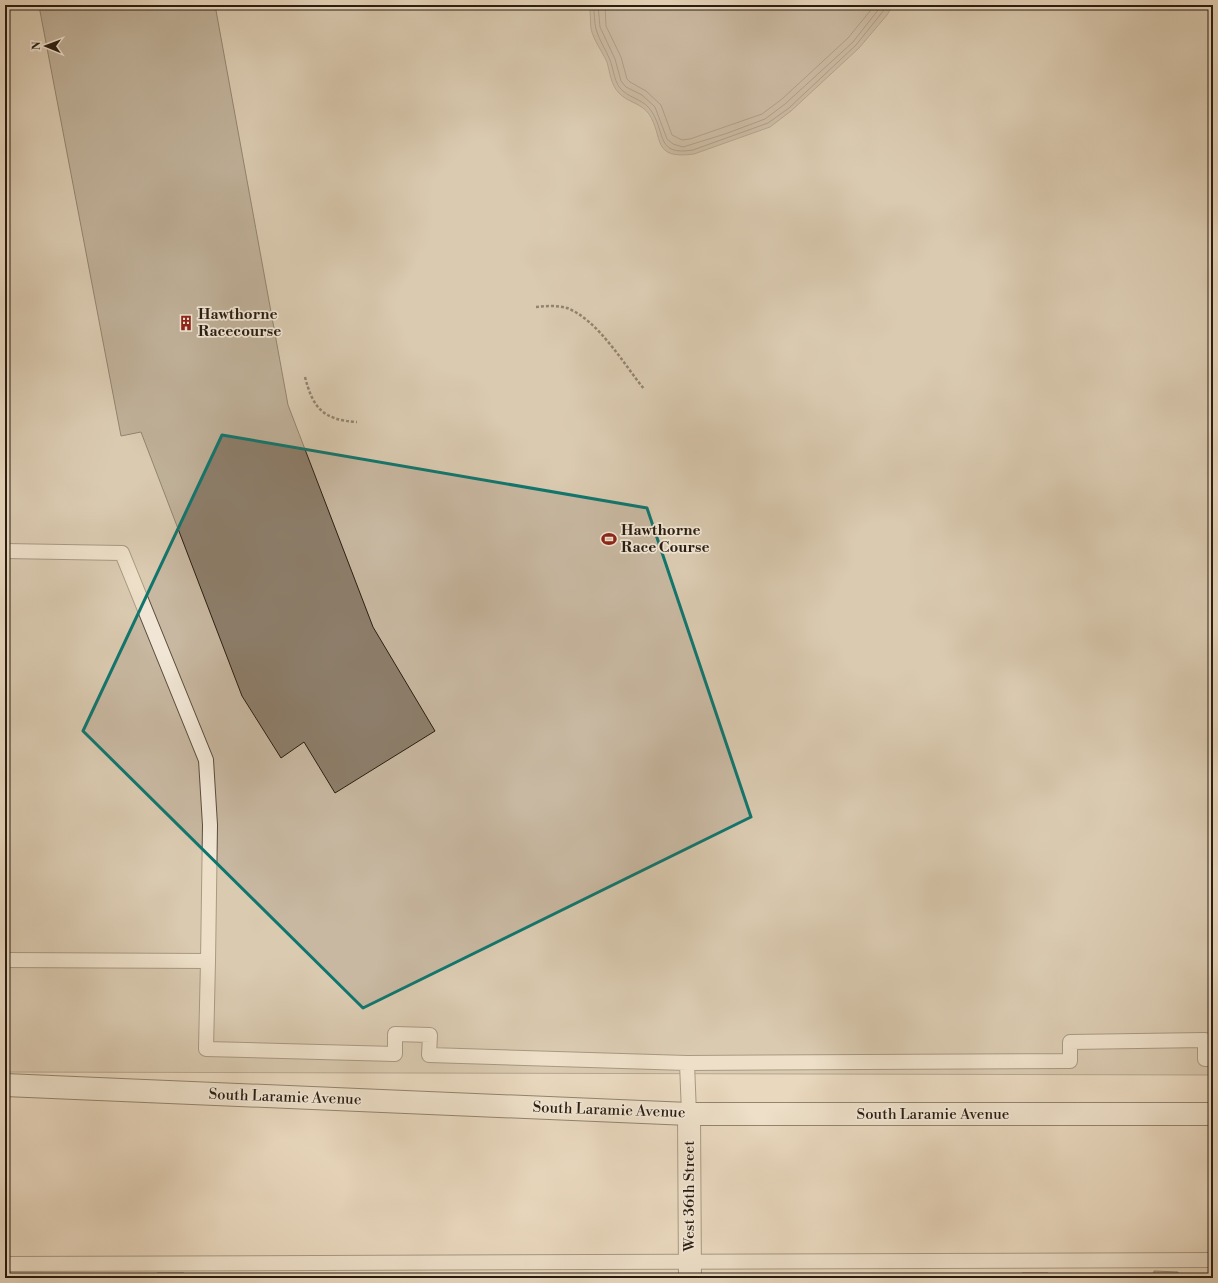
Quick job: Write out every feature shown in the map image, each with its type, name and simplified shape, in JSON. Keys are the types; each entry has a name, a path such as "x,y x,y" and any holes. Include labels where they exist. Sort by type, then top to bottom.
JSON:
{"main road":[{"name":"South Laramie Avenue","path":"5,1085 689,1114 1213,1114"},
{"name":"West 36th Street","path":"689,1114 690,1270"}],"lane":[{"path":"5,551 122,553 206,760 210,826 206,1049 395,1054 395,1034 430,1035 429,1056 687,1063 1070,1061 1070,1042 1205,1040 1205,1059 1213,1059"},
{"path":"5,960 208,961"},
{"path":"687,1063 689,1114"},
{"path":"5,1264 690,1270 1213,1260"}],"path":[{"path":"536,307 550,306 566,308 586,319 644,389"},
{"path":"305,377 310,396 320,410 330,417 343,422 357,422"}],"highlighted area":[{"path":"222,435 647,508 751,817 363,1008 83,731"}],"shaded area":[{"name":"Hawthorne Race Course","path":"5,5 1213,5 1213,1075 5,1072"}],"water":[{"path":"589,5 893,5 887,15 859,48 791,111 770,127 694,154 680,155 671,154 661,145 653,123 646,110 626,99 616,90 611,79 607,62 592,33"}],"building":[{"name":"Hawthorne Racecourse","path":"215,5 288,405 373,627 435,731 335,793 304,742 281,758 242,696 141,432 121,436 39,6"},
{"path":"1154,1271 1178,1272 1178,1278 1153,1278"},
{"path":"157,1273 184,1273 184,1278 157,1278"},
{"path":"1022,1273 1048,1273 1048,1278 1022,1278"},
{"path":"59,1274 85,1274 85,1278 59,1278"},
{"path":"387,1274 414,1274 414,1278 387,1278"},
{"path":"719,1274 752,1275 752,1278 719,1278"},
{"path":"794,1274 820,1274 820,1278 794,1278"},
{"path":"891,1274 916,1274 916,1278 891,1278"},
{"path":"1016,1274 1016,1278 988,1278 988,1275"},
{"path":"25,1275 52,1275 52,1278 25,1278"},
{"path":"93,1275 120,1275 120,1278 93,1278"},
{"path":"126,1275 153,1275 153,1278 126,1278"},
{"path":"220,1275 247,1275 247,1278 220,1278"},
{"path":"422,1275 450,1275 450,1278 422,1278"},
{"path":"454,1275 474,1275 474,1278 453,1278"},
{"path":"484,1275 511,1275 511,1278 484,1278"},
{"path":"619,1275 646,1275 646,1278 619,1278"},
{"path":"826,1275 852,1276 852,1278 826,1278"},
{"path":"1086,1275 1112,1275 1112,1278 1086,1278"},
{"path":"1188,1275 1210,1275 1210,1278 1188,1278"},
{"path":"257,1276 284,1276 284,1278 257,1278"},
{"path":"289,1276 310,1276 310,1278 289,1278"},
{"path":"546,1276 546,1278 519,1278 519,1277"},
{"path":"581,1276 581,1278 557,1278 557,1277"},
{"path":"759,1276 781,1276 781,1278 759,1278"},
{"path":"350,1277 350,1278 323,1278"},
{"path":"612,1277 612,1278 586,1278"}],"place":[{"name":"Hawthorne Racecourse","path":"186,323"},
{"name":"Hawthorne Race Course","path":"609,539"}]}
